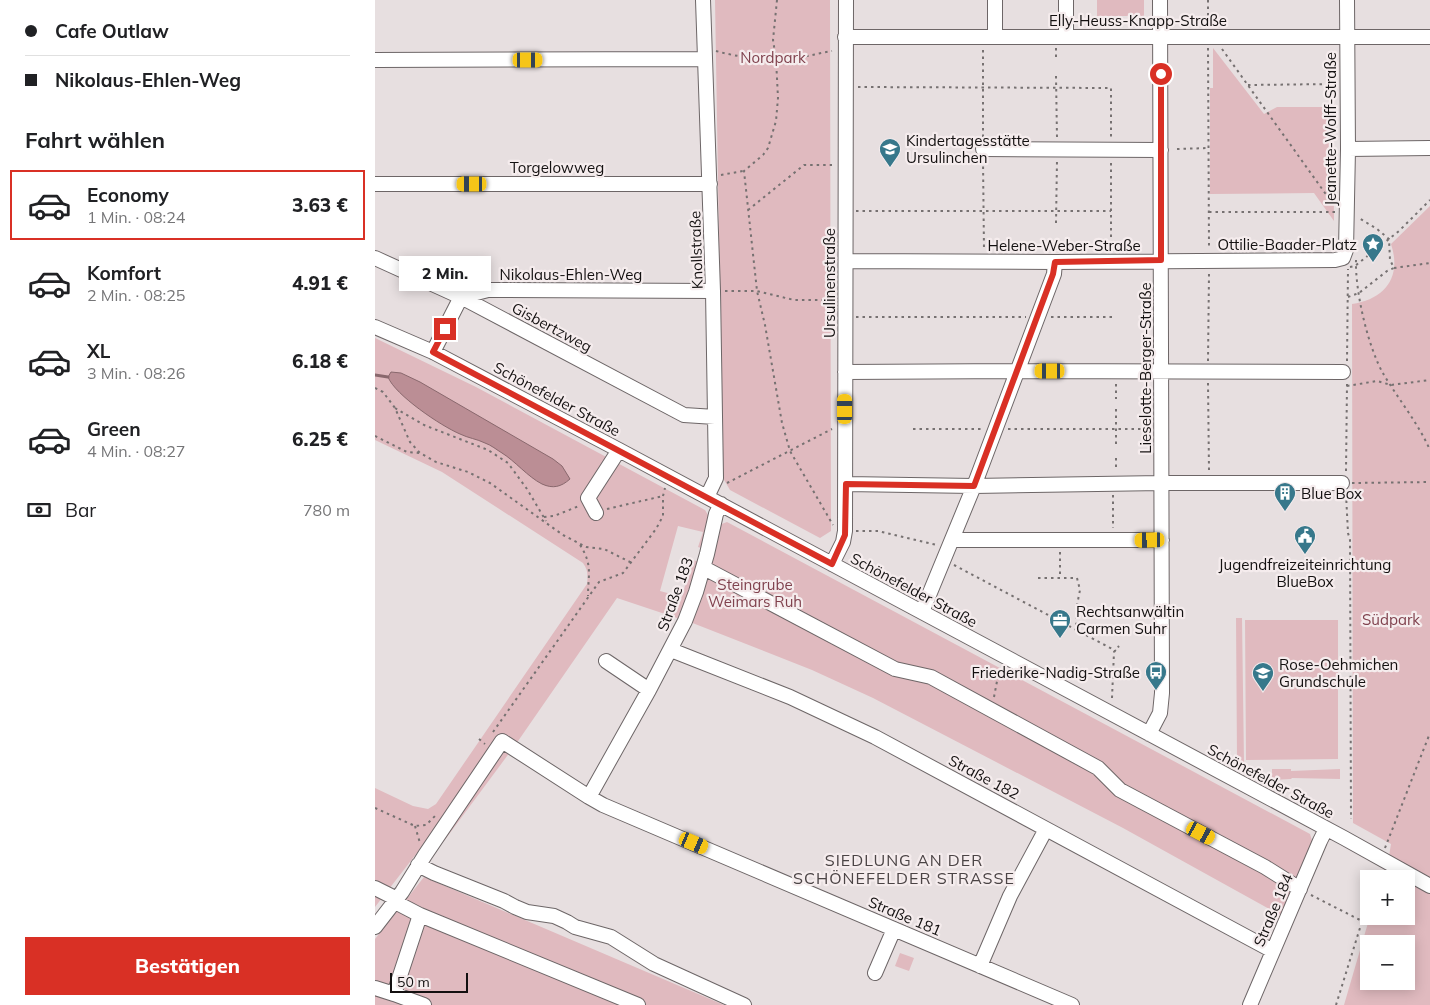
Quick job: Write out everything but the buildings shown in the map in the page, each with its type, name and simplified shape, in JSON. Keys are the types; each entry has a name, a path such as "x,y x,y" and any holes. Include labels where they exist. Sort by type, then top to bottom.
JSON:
{"street":[{"name":"Knollstraße","path":"703,0 707,54 716,478 707,497"},
{"name":"Ursulinenstraße","path":"832,564 845,535 845,0"},
{"path":"995,0 995,37"},
{"path":"1066,0 1066,36"},
{"name":"Lieselotte-Berger-Straße","path":"1149,734 1160,714 1162,693 1160,0"},
{"name":"Jeanette-Wolff-Straße","path":"1346,262 1342,213 1348,149 1347,0"},
{"name":"Elly-Heuss-Knapp-Straße","path":"845,37 1430,37"},
{"path":"375,60 643,59 707,54"},
{"path":"1348,149 1430,148"},
{"path":"983,149 1161,150"},
{"name":"Torgelowweg","path":"375,184 709,180"},
{"name":"Gisbertzweg","path":"375,258 461,297 684,415 715,417"},
{"name":"Helene-Weber-Straße","path":"846,261 1111,262 1161,260 1335,260 1346,262"},
{"path":"922,612 974,486 994,428 1053,274 1055,262"},
{"name":"Nikolaus-Ehlen-Weg","path":"461,297 487,290 713,291"},
{"path":"433,352 461,297"},
{"name":"Schönefelder Straße","path":"375,327 433,352 721,504 1326,829 1380,864 1430,886"},
{"path":"845,372 1346,371"},
{"path":"596,512 588,498 619,450"},
{"path":"846,484 974,486 1345,483"},
{"name":"Straße 183","path":"589,797 671,650 685,621 704,568 716,514 721,504"},
{"path":"948,549 1060,541 1162,540"},
{"path":"704,568 895,669 931,677 1098,768 1120,790 1272,871 1300,889"},
{"name":"Straße 182","path":"671,650 742,677 843,721 1273,950"},
{"path":"606,661 649,690"},
{"path":"375,927 396,901 503,740"},
{"name":"Straße 181","path":"503,740 589,797 1072,1005"},
{"path":"980,966 1010,896 1046,829"},
{"name":"Straße 184","path":"1250,1005 1326,829"},
{"path":"416,869 434,873 527,912 554,916 575,927 611,937 654,964 745,1005"},
{"path":"375,888 421,915 638,1005"},
{"path":"394,994 421,915"},
{"path":"875,973 894,929"},
{"path":"375,988 424,1005"}],"path":[{"path":"709,180 744,171 763,155 771,140 776,121 778,98 773,40 777,0"},
{"path":"1208,0 1210,36 1209,483"},
{"path":"1210,36 1342,213"},
{"path":"707,54 776,59 797,58 832,51"},
{"path":"1056,52 1056,58"},
{"path":"1248,85 1348,84"},
{"path":"856,87 1111,88 1111,262"},
{"path":"1177,149 1209,148"},
{"path":"747,210 804,165 831,165"},
{"path":"744,171 757,291 765,325 782,423 790,451 833,525"},
{"path":"1351,819 1350,540 1345,483 1348,297 1346,262 1355,266 1399,231 1430,200"},
{"path":"856,211 1111,211"},
{"path":"1209,212 1342,213 1369,223 1389,239 1390,260 1393,268"},
{"path":"1348,297 1359,293 1393,268 1430,263"},
{"path":"713,291 757,291 791,300 832,300"},
{"path":"1359,293 1369,338 1383,372 1424,436 1430,450"},
{"path":"856,317 1114,317"},
{"path":"1115,372 1116,399"},
{"path":"1347,386 1377,381 1391,385 1430,380"},
{"path":"375,388 383,392 395,408 410,442 419,453 436,462 468,472 490,483 563,535 586,547 604,549 632,563"},
{"path":"395,408 425,425 488,450 508,463 527,489 547,523"},
{"path":"1116,409 1116,448"},
{"path":"724,484 832,429"},
{"path":"913,429 1150,429"},
{"path":"375,436 407,452 419,453"},
{"path":"1345,483 1430,482"},
{"path":"1113,484 1113,540"},
{"path":"503,740 599,582 623,573 660,523 663,516 663,496 666,487"},
{"path":"596,512 663,496"},
{"path":"543,517 554,516 581,505"},
{"path":"856,531 878,531 948,549 1077,630 1115,651"},
{"path":"1060,541 1060,578"},
{"path":"579,543 589,565 588,598"},
{"path":"1038,578 1077,578 1080,590 1077,605 1077,630"},
{"path":"1112,698 1114,696 1114,652 1119,646"},
{"path":"990,709 998,676 1007,658"},
{"path":"1386,845 1430,733"},
{"path":"479,739 485,744 488,741"},
{"path":"375,808 415,826 426,825 442,809"},
{"path":"1378,870 1380,864"},
{"path":"1300,889 1360,920"},
{"path":"1336,1005 1361,925"}],"green space":[{"name":"Nordpark","path":"715,0 830,0 831,531 820,538 730,490 723,478"},
{"path":"1097,0 1144,0 1144,16 1097,16"},
{"path":"1213,48 1264,114 1277,107 1333,107 1334,221 1314,193 1210,194 1210,88 1213,88"},
{"name":"Südpark","path":"1430,206 1430,877 1389,856 1391,844 1353,823 1352,304 1374,297 1382,292 1392,276 1394,267 1391,244"},
{"path":"375,338 476,387 705,510 711,520 704,549 698,547 703,532 678,526 660,591 682,597 692,560 701,562 680,619 617,598 516,744 444,841 420,849 375,907 375,788 413,806 428,809 436,804 587,584 587,570 583,563 442,472 375,440"},
{"name":"Steingrube Weimars Ruh","path":"727,522 1310,834 1313,844 1282,916 1123,828 873,698 812,670 690,622 719,525"},
{"path":"1236,618 1242,618 1244,763 1237,759"},
{"path":"1245,620 1338,620 1338,759 1246,760"},
{"path":"1272,769 1291,769 1291,771 1340,769 1340,779 1292,778 1272,780"},
{"path":"424,877 724,1005 375,1005 375,939"},
{"path":"1415,884 1430,892 1430,1005 1344,1005 1360,950 1360,990 1415,990 1415,935 1364,935 1367,925 1415,925"},
{"path":"900,953 914,958 909,971 895,966"}],"shaded area":[{"path":"391,372 401,373 420,382 553,459 562,466 570,479 557,486 542,484 492,446 452,430 419,409 392,384 388,377"}],"waterway":[{"path":"375,375 388,377"}],"place":[{"name":"Kindertagesstätte Ursulinchen","path":"890,168"},
{"name":"Ottilie-Baader-Platz","path":"1373,263"},
{"name":"Blue Box","path":"1285,512"},
{"name":"Jugendfreizeiteinrichtung BlueBox","path":"1305,555"},
{"name":"Rechtsanwältin Carmen Suhr","path":"1060,639"},
{"name":"Friederike-Nadig-Straße","path":"1156,691"},
{"name":"Rose-Oehmichen Grundschule","path":"1263,692"}],"district":[{"name":"SIEDLUNG AN DER SCHÖNEFELDER STRASSE","path":"904,869"}],"route":[{"path":"445,329 433,352 832,564 845,535 846,484 974,486 994,428 1053,274 1055,262 1161,260 1161,74"}]}
